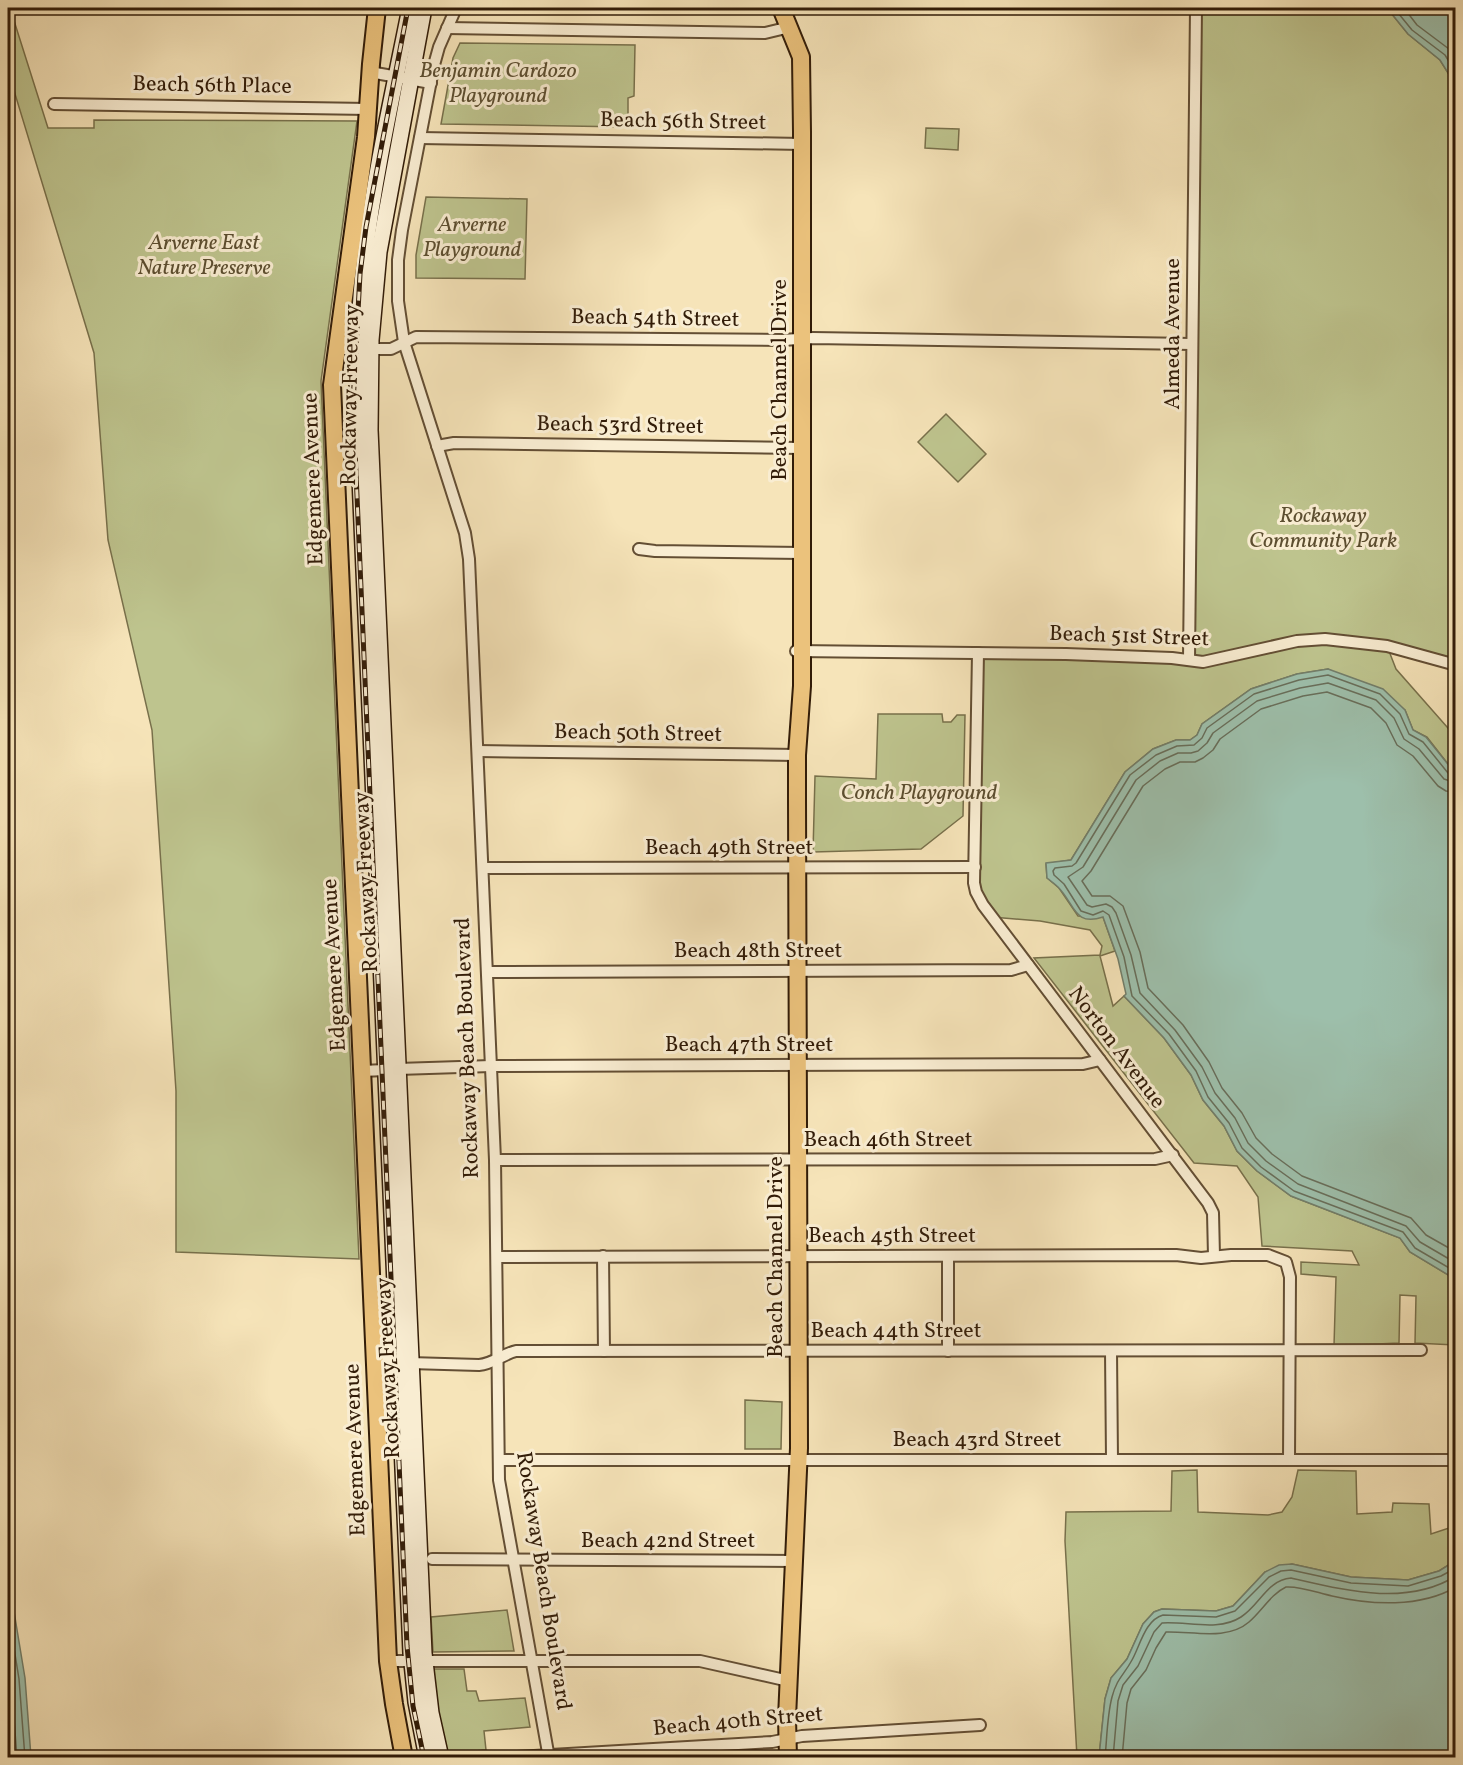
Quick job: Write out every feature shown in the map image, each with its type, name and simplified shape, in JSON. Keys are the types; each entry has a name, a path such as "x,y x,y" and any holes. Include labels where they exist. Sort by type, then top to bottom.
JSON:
{"main road":[{"path":"369,109 370,72 377,8"},
{"name":"Beach Channel Drive","path":"771,8 786,29 802,61 796,143 799,651 802,705 797,755 799,1460 789,1681 788,1758"},
{"name":"Beach Channel Drive","path":"782,8 786,29"},
{"name":"Edgemere Avenue","path":"369,109 332,390 388,1661 404,1758"}],"street":[{"name":"Rockaway Freeway","path":"403,78 410,8"},
{"name":"Rockaway Freeway","path":"424,8 403,78 368,234 362,289 364,349 358,467 391,1069 419,1719 427,1758"},
{"name":"Rockaway Beach Boulevard","path":"456,8 437,52 402,230 398,260 399,310 404,342 465,533 469,553 495,1160 499,1480 548,1756"},
{"name":"Almeda Avenue","path":"1189,660 1196,8"},
{"path":"447,28 765,33 786,29"},
{"path":"370,72 431,83"},
{"name":"Beach 56th Place","path":"54,104 369,109"},
{"name":"Beach 56th Street","path":"420,138 796,143"},
{"name":"Beach 54th Street","path":"336,349 391,349 416,337 1192,344"},
{"name":"Beach 53rd Street","path":"437,446 454,443 798,448"},
{"path":"639,549 799,553"},
{"name":"Beach 51st Street","path":"799,651 1076,654 1207,662 1286,643 1325,639 1394,647 1455,665"},
{"name":"Norton Avenue","path":"978,653 975,888 979,901 1173,1155 1212,1210 1214,1256"},
{"name":"Beach 50th Street","path":"478,751 797,755"},
{"name":"Beach 49th Street","path":"483,868 975,867"},
{"name":"Beach 48th Street","path":"487,972 1011,970 1028,964"},
{"name":"Beach 47th Street","path":"362,1071 491,1066 1083,1064 1100,1060"},
{"name":"Beach 46th Street","path":"495,1160 1144,1159 1173,1155"},
{"name":"Beach 45th Street","path":"496,1257 1176,1255 1201,1258 1268,1255 1286,1262 1290,1277 1290,1350"},
{"path":"603,1256 604,1351"},
{"path":"948,1256 948,1351"},
{"path":"1289,1460 1290,1350"},
{"name":"Beach 44th Street","path":"375,1362 479,1365 516,1352 1421,1350"},
{"path":"1111,1351 1112,1460"},
{"name":"Beach 43rd Street","path":"499,1460 1455,1460"},
{"name":"Beach 42nd Street","path":"432,1559 795,1561"},
{"path":"388,1661 700,1661 789,1681"},
{"name":"Rockaway Freeway","path":"418,1661 441,1758"},
{"name":"Beach 40th Street","path":"500,1758 772,1742 802,1736 980,1725"}],"green space":[{"name":"Arverne East Nature Preserve","path":"8,8 10,8 48,128 94,128 94,120 357,121 321,381 359,1259 176,1252 176,1091 152,730 108,540 94,353 8,71"},
{"name":"Rockaway Community Park","path":"1196,8 1387,8 1408,34 1440,60 1455,84 1455,665 1387,646 1396,669 1455,736 1455,773 1427,737 1413,730 1405,710 1328,669 1297,674 1251,689 1202,724 1197,735 1190,740 1176,740 1153,749 1125,772 1071,860 1046,864 1047,878 1059,888 1078,916 1103,917 1115,951 1100,956 1113,1006 1124,996 1164,1038 1191,1075 1203,1100 1224,1126 1237,1151 1257,1171 1291,1196 1400,1238 1410,1252 1455,1279 1455,1345 1415,1343 1416,1296 1400,1295 1399,1343 1334,1346 1336,1277 1301,1274 1301,1262 1359,1265 1352,1251 1262,1246 1258,1197 1237,1166 1194,1163 1034,958 1100,955 1102,946 1090,930 1040,921 992,917 976,892 978,653 1189,660"},
{"name":"Benjamin Cardozo Playground","path":"460,43 635,45 634,96 628,98 628,127 441,124 453,58"},
{"path":"926,128 959,129 958,150 925,148"},
{"name":"Arverne Playground","path":"426,197 527,199 525,279 416,278 416,255"},
{"path":"946,414 986,454 958,482 918,442"},
{"name":"Conch Playground","path":"878,714 942,714 943,722 951,722 957,715 965,715 963,816 921,849 813,852 815,776 876,779"},
{"path":"745,1400 782,1402 781,1449 745,1449"},
{"path":"1197,1470 1198,1512 1268,1515 1282,1512 1292,1497 1298,1470 1356,1471 1357,1514 1392,1512 1393,1503 1429,1504 1431,1534 1455,1526 1455,1561 1439,1571 1408,1580 1351,1577 1292,1564 1265,1572 1233,1606 1216,1611 1162,1609 1154,1612 1143,1624 1127,1659 1111,1678 1105,1699 1099,1757 1077,1757 1065,1541 1066,1512 1171,1511 1172,1471"},
{"path":"507,1610 514,1651 433,1652 431,1617"},
{"path":"431,1669 464,1669 467,1691 476,1691 479,1701 525,1698 530,1727 484,1731 486,1750 454,1753 454,1757 448,1757 433,1690"}],"water":[{"path":"1387,8 1455,8 1455,84 1440,60 1408,34"},
{"path":"1328,669 1383,689 1405,710 1413,730 1426,737 1455,773 1455,1279 1410,1252 1400,1238 1291,1196 1257,1171 1237,1151 1224,1126 1203,1100 1191,1075 1164,1038 1124,996 1126,994 1118,959 1103,917 1086,919 1080,916 1058,887 1047,878 1046,863 1071,860 1125,772 1153,749 1176,740 1190,740 1197,735 1202,724 1251,689 1297,674"},
{"path":"1455,1561 1455,1757 1099,1757 1105,1699 1111,1678 1127,1659 1143,1624 1154,1612 1162,1609 1216,1611 1233,1606 1265,1572 1279,1565 1292,1564 1351,1577 1408,1580 1439,1571"},
{"path":"8,1575 25,1678 31,1757 8,1757"}],"railway":[{"path":"408,8 366,227 360,274 353,404 407,1646 413,1706 424,1758"}]}
